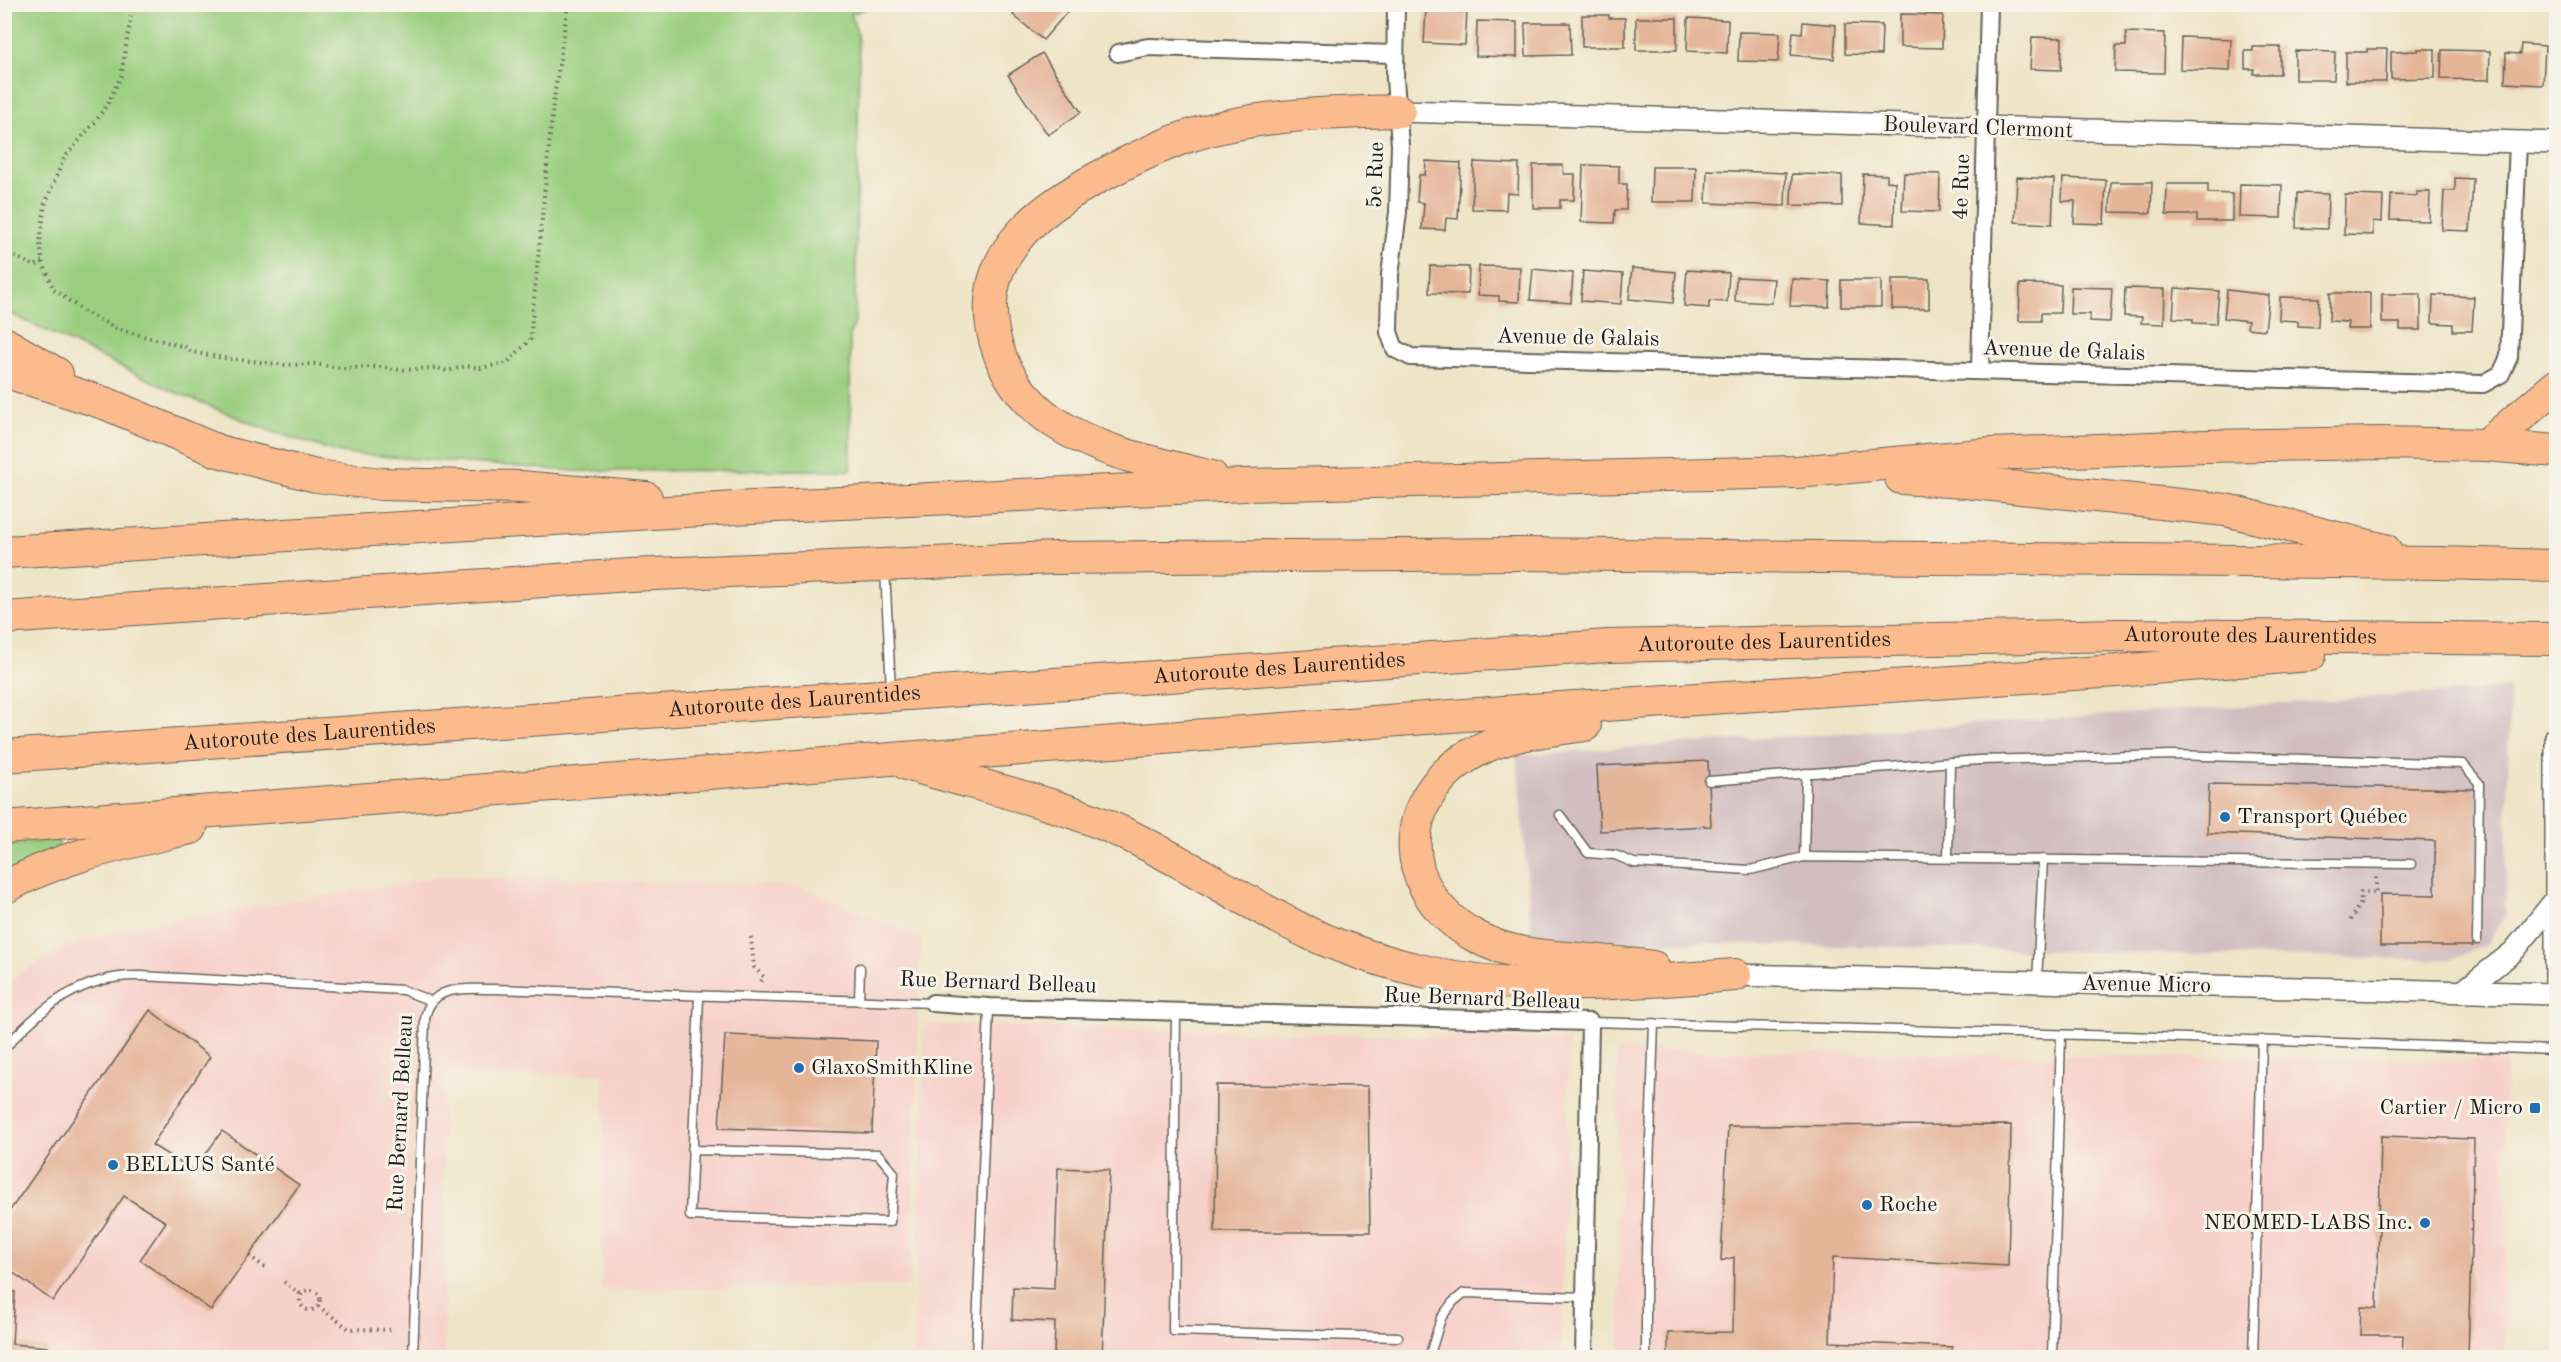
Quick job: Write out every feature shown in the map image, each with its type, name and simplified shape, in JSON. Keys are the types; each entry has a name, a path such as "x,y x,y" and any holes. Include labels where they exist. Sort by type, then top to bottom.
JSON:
{"highway":[{"path":"1245,485 1105,448 1074,434 1037,409 1009,375 999,354 993,333 991,297 1001,263 1022,230 1041,213 1107,172 1162,146 1202,132 1256,120 1399,111"},
{"path":"4,343 106,404"},
{"path":"4,371 106,404 218,451 270,466 338,480 419,487 520,487 752,507"},
{"path":"2487,445 2556,386"},
{"path":"4,552 752,507 1245,485 1797,472 1981,455 2307,442 2487,445 2556,451"},
{"path":"1797,472 1965,482 2226,510 2438,563"},
{"path":"4,618 630,575 1054,558 1425,554 2556,566"},
{"name":"Autoroute des Laurentides","path":"4,756 1495,652 1646,644 2119,635 2556,639"},
{"path":"4,827 889,759 2117,671 2512,638"},
{"path":"1735,975 1547,957 1492,944 1459,927 1437,907 1420,877 1414,842 1425,798 1437,782 1459,762 1488,745 1526,735 1752,696"},
{"path":"889,759 1045,803 1088,818 1137,840 1314,935 1359,953 1406,967 1469,979 1540,985 1588,986 1735,975"},
{"path":"4,888 37,872 90,852 294,804"}],"street":[{"name":"5e Rue","path":"1392,346 1389,332 1390,275 1398,212 1399,111 1395,54 1396,4"},
{"name":"4e Rue","path":"1980,371 1989,4"},
{"path":"1118,53 1148,46 1395,54"},
{"name":"Boulevard Clermont","path":"1399,111 2556,143"},
{"name":"Avenue de Galais","path":"1392,346 1398,352 1411,357 2468,385 2490,382 2505,368 2509,357 2518,142"},
{"path":"2556,738 2556,996"},
{"path":"2463,992 2513,952 2556,899"},
{"name":"Avenue Micro","path":"1735,975 2556,996"},
{"name":"Rue Bernard Belleau","path":"933,1003 988,1007 1590,1022 1584,1358"}],"lane":[{"path":"885,564 891,694"},
{"path":"1709,782 1950,762 2174,755 2463,764 2479,783 2477,940"},
{"path":"1948,858 1950,762"},
{"path":"1804,857 1806,773"},
{"path":"1560,816 1588,853 1615,855 1634,864 1750,870 1804,857 2411,864"},
{"path":"2037,982 2043,859"},
{"path":"859,1001 860,968"},
{"path":"4,1049 35,1018 84,985 108,977 134,976 403,990 431,1001"},
{"name":"Rue Bernard Belleau","path":"413,1358 425,1019 431,1001 437,995 455,989 933,1003"},
{"path":"692,1150 878,1154 894,1173 890,1222 690,1216 692,1150 699,997"},
{"path":"976,1358 988,1007"},
{"path":"1176,1011 1173,1331 1398,1337"},
{"path":"1590,1022 2556,1050"},
{"path":"1646,1358 1646,1237 1654,1023"},
{"path":"2052,1358 2061,1035"},
{"path":"2253,1358 2262,1040"},
{"path":"1429,1358 1441,1318 1453,1302 1464,1293 1585,1297"}],"path":[{"path":"133,4 121,76 96,121 64,158 45,204 40,242 42,261 54,290 105,324 192,352 286,365 321,364 340,368 381,367 400,370 437,368 447,371 467,366 480,368 507,363 531,340 553,105 568,4"},
{"path":"4,251 35,266 42,261"},
{"path":"2350,920 2360,904 2361,892 2376,893 2377,864"},
{"path":"751,937 754,967 765,977 757,985"},
{"path":"249,1256 266,1268"},
{"path":"284,1282 302,1295"},
{"path":"307,1291 316,1292 320,1300 318,1306 313,1310 306,1310 301,1305 302,1295 307,1291"},
{"path":"318,1306 349,1329 393,1330"}],"shaded area":[{"path":"2510,688 2505,915 2487,944 2450,960 1532,939 1517,755"},
{"path":"444,876 800,886 921,939 910,1286 602,1290 604,1075 443,1075 444,1357 5,1358 5,986 26,970 62,949 127,928"},
{"path":"925,1024 1569,1040 1561,1357 914,1358"},
{"path":"1617,1050 2506,1061 2505,1357 1620,1357"}],"green space":[{"path":"4,5 875,5 851,14 858,36 859,54 855,323 850,334 851,470 572,471 340,453 270,431 170,390 5,311"},
{"path":"58,839 60,852 5,876 4,846"}],"building":[{"path":"1022,4 1074,4 1043,40 1013,15"},
{"path":"1426,10 1467,12 1465,45 1424,43"},
{"path":"1900,14 1943,15 1942,48 1900,47"},
{"path":"1582,15 1609,15 1609,18 1625,18 1625,47 1582,47"},
{"path":"1636,18 1677,18 1677,50 1636,50"},
{"path":"1688,18 1728,20 1727,53 1687,51"},
{"path":"1477,21 1517,22 1517,57 1476,56"},
{"path":"1803,22 1836,25 1834,59 1791,55 1793,32 1802,33"},
{"path":"1525,23 1570,23 1571,55 1526,56"},
{"path":"1845,24 1882,25 1881,55 1845,54"},
{"path":"1739,32 1780,33 1778,62 1738,61"},
{"path":"2126,32 2165,33 2164,73 2115,72 2116,46 2126,46"},
{"path":"2032,37 2062,38 2061,70 2030,69"},
{"path":"2181,37 2231,39 2230,71 2180,69"},
{"path":"2521,44 2545,46 2543,85 2505,83 2506,53 2520,54"},
{"path":"2253,47 2280,47 2280,74 2253,74 2254,69 2245,69 2245,51 2253,51"},
{"path":"2367,49 2387,49 2386,82 2346,82 2346,52 2367,52"},
{"path":"2418,49 2435,49 2435,78 2391,79 2391,52 2418,51"},
{"path":"2442,50 2490,51 2489,80 2441,79"},
{"path":"2295,51 2335,52 2334,80 2295,80"},
{"path":"1042,53 1081,112 1048,135 1008,75"},
{"path":"1426,161 1461,163 1458,219 1446,218 1445,230 1422,229 1424,203 1417,202 1419,175 1425,175"},
{"path":"1474,162 1519,164 1518,194 1507,193 1506,210 1472,209"},
{"path":"1533,165 1563,165 1564,174 1575,174 1574,200 1560,200 1560,208 1533,208"},
{"path":"1583,165 1619,166 1619,184 1627,184 1626,210 1615,210 1614,223 1581,222"},
{"path":"1652,167 1696,167 1695,202 1651,202"},
{"path":"1707,170 1786,173 1785,206 1706,203"},
{"path":"1904,173 1940,174 1939,212 1902,211"},
{"path":"1792,174 1842,175 1842,206 1791,205"},
{"path":"1863,174 1887,175 1887,181 1895,182 1894,225 1861,223"},
{"path":"2017,177 2054,179 2052,224 2015,222"},
{"path":"2063,178 2106,180 2104,224 2074,223 2075,201 2062,201"},
{"path":"2455,178 2473,179 2470,231 2442,230 2444,191 2455,191"},
{"path":"2111,182 2152,182 2151,213 2110,212"},
{"path":"2167,184 2208,184 2208,193 2232,194 2232,221 2197,221 2197,215 2166,215"},
{"path":"2240,184 2282,185 2281,218 2239,217"},
{"path":"2417,192 2430,192 2429,221 2390,220 2391,195 2417,196"},
{"path":"2297,193 2328,194 2327,229 2296,228"},
{"path":"2345,195 2383,196 2382,222 2373,221 2373,235 2344,234"},
{"path":"1430,266 1469,267 1468,294 1429,293"},
{"path":"1479,266 1520,267 1519,302 1499,301 1499,296 1478,295"},
{"path":"1632,268 1676,272 1673,303 1629,299"},
{"path":"1533,269 1573,273 1571,303 1530,300"},
{"path":"1687,270 1729,273 1727,302 1709,301 1709,308 1684,306"},
{"path":"1583,271 1623,274 1621,304 1581,301"},
{"path":"1736,277 1774,279 1772,303 1735,301"},
{"path":"1792,279 1830,281 1829,307 1790,306"},
{"path":"1892,279 1929,279 1929,309 1892,309"},
{"path":"1841,280 1881,280 1881,307 1841,307"},
{"path":"2020,284 2061,285 2060,313 2041,313 2041,321 2019,321"},
{"path":"2071,287 2112,288 2110,322 2090,321 2090,314 2070,314"},
{"path":"2125,288 2165,289 2164,324 2141,323 2142,317 2124,316"},
{"path":"2175,288 2219,291 2216,324 2193,323 2193,319 2173,318"},
{"path":"2227,290 2269,295 2265,330 2247,328 2248,321 2224,318"},
{"path":"2330,293 2370,293 2370,329 2347,329 2348,322 2329,321"},
{"path":"2382,294 2421,294 2421,330 2400,330 2400,323 2382,323"},
{"path":"2433,295 2474,297 2472,331 2453,331 2453,324 2432,323"},
{"path":"2280,297 2319,298 2318,327 2298,326 2298,321 2279,320"},
{"path":"1708,761 1711,826 1600,831 1597,766"},
{"path":"2209,784 2475,789 2473,946 2380,946 2380,894 2435,895 2435,841 2207,833"},
{"name":"BELLUS Santé","path":"150,1010 210,1057 152,1145 194,1171 222,1131 299,1185 211,1310 140,1260 166,1222 124,1196 53,1301 4,1266 4,1219"},
{"name":"GlaxoSmithKline","path":"725,1035 876,1041 872,1133 719,1128"},
{"path":"1216,1085 1368,1086 1370,1232 1215,1232"},
{"name":"Roche","path":"2011,1125 2008,1266 1833,1257 1830,1342 1952,1347 1952,1358 1668,1358 1668,1333 1733,1332 1734,1257 1721,1261 1728,1126"},
{"name":"NEOMED-LABS Inc.","path":"2381,1136 2474,1139 2468,1358 2402,1358 2403,1335 2360,1335 2361,1307 2377,1308"},
{"path":"1058,1168 1109,1170 1102,1358 1054,1358 1055,1322 1012,1320 1013,1287 1054,1289"},
{"path":"4,1291 15,1292 12,1344 48,1347 47,1358 4,1358"}],"place":[{"name":"Transport Québec","path":"2225,817"},
{"name":"GlaxoSmithKline","path":"799,1068"},
{"name":"Cartier / Micro","path":"2535,1108"},
{"name":"BELLUS Santé","path":"113,1165"},
{"name":"Roche","path":"1867,1205"},
{"name":"NEOMED-LABS Inc.","path":"2425,1223"}]}
